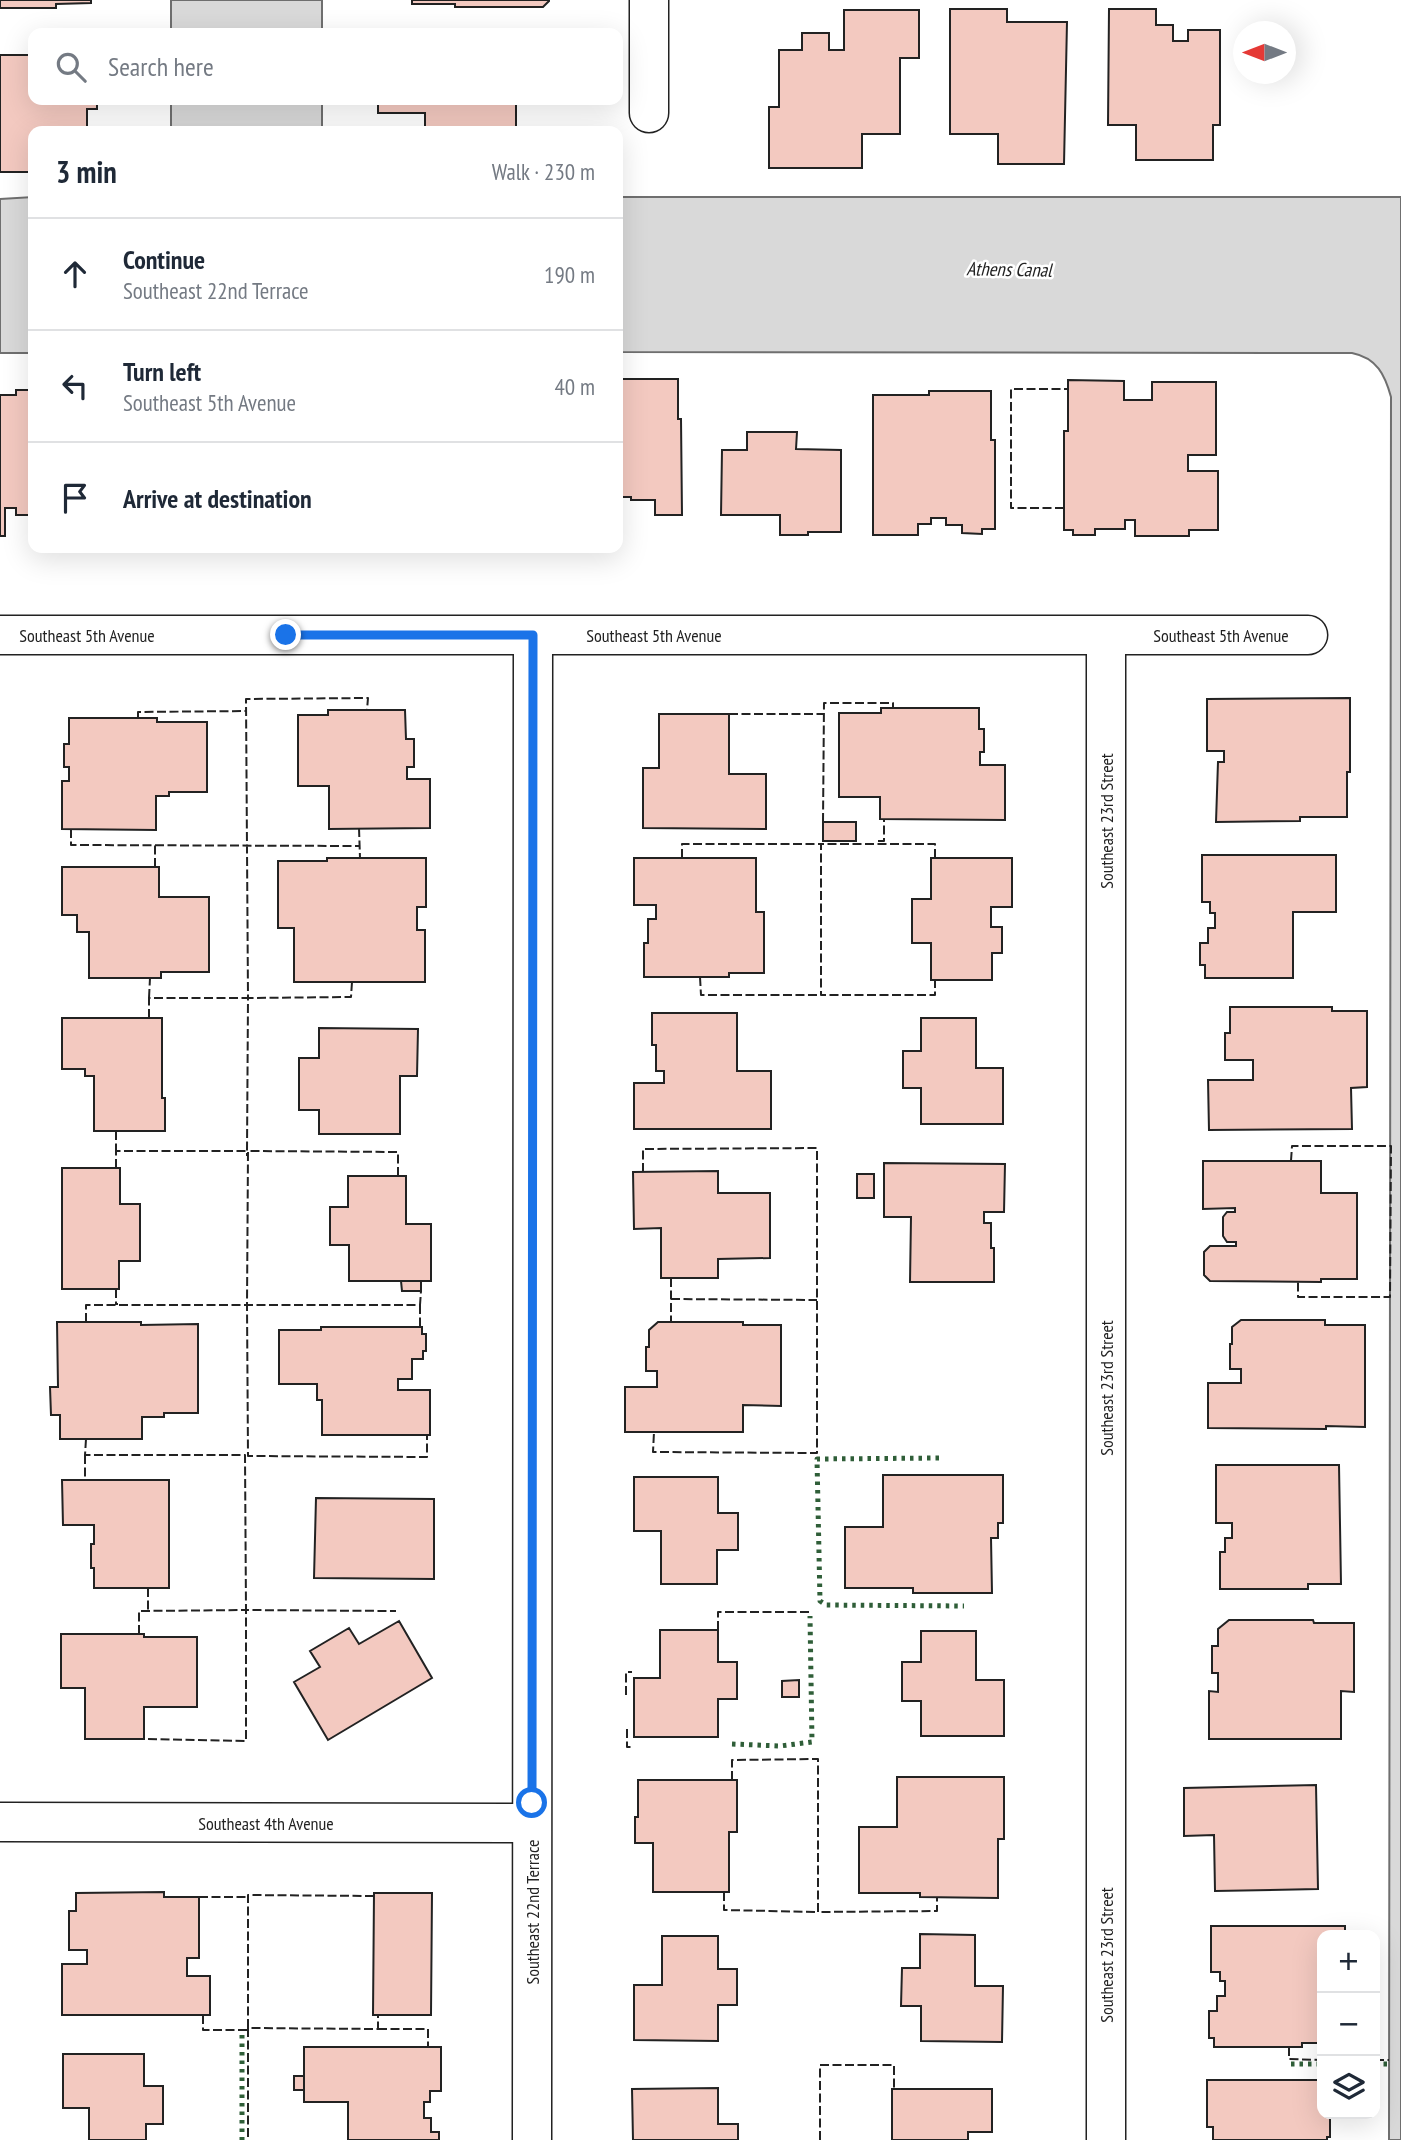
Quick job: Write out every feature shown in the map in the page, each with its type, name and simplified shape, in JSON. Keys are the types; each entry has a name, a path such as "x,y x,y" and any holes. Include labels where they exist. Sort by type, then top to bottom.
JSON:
{"street":[{"path":"649,0 649,113"},
{"name":"Southeast 5th Avenue","path":"0,635 1308,635"},
{"name":"Southeast 22nd Terrace","path":"532,2140 533,635"},
{"name":"Southeast 23rd Street","path":"1106,635 1106,2140"},
{"name":"Southeast 4th Avenue","path":"0,1822 532,1823"}],"water":[{"path":"171,0 322,0 322,28 171,28"},
{"path":"171,105 322,105 322,126 171,126"},
{"path":"28,197 28,353 0,353 0,199"},
{"name":"Athens Canal","path":"623,197 1401,197 1401,2140 1389,2140 1391,397 1386,382 1374,363 1352,353 623,352"}],"building":[{"path":"0,0 91,0 91,3 56,4 56,8 0,8"},
{"path":"412,0 549,1 543,7 455,7 455,4 412,4"},
{"path":"950,9 1007,9 1007,22 1067,22 1064,164 998,164 998,134 950,134"},
{"path":"1109,9 1156,9 1156,25 1173,25 1173,41 1188,41 1188,30 1220,30 1220,125 1213,125 1213,160 1136,160 1136,125 1108,125"},
{"path":"844,10 919,10 919,58 900,58 900,134 862,134 862,168 769,168 769,107 779,107 779,50 802,50 802,33 829,33 829,50 844,50"},
{"path":"0,55 28,55 28,105 97,105 97,109 87,109 87,126 28,126 28,172 0,172"},
{"path":"378,105 516,105 516,126 425,126 425,113 378,113"},
{"path":"623,379 678,379 682,515 655,515 655,500 631,500 631,497 623,497"},
{"path":"1068,380 1124,381 1124,400 1152,400 1152,382 1216,382 1216,455 1188,455 1188,471 1218,471 1218,530 1189,530 1189,536 1135,536 1135,520 1125,520 1125,529 1095,529 1095,535 1073,535 1073,530 1064,530 1064,431 1068,431"},
{"path":"16,390 28,390 28,515 16,515 16,508 5,508 5,536 0,536 0,395 16,395"},
{"path":"929,391 991,391 991,440 995,440 995,529 982,529 982,534 962,533 962,525 946,525 946,518 931,518 931,524 918,524 918,535 873,535 873,395 929,395"},
{"path":"747,432 797,432 796,449 841,450 841,532 780,535 780,515 721,515 722,450 747,450"},
{"path":"1350,698 1347,817 1300,817 1300,821 1216,822 1218,762 1224,762 1224,751 1207,751 1207,699"},
{"path":"881,708 979,708 979,729 984,729 984,752 980,752 980,765 1005,765 1005,820 880,819 880,797 839,797 839,713 881,713"},
{"path":"328,710 405,710 406,739 414,739 414,767 407,767 407,779 430,779 430,828 329,829 329,786 298,786 298,715 328,715"},
{"path":"659,714 729,714 729,774 766,774 766,829 643,828 643,768 659,768"},
{"path":"69,718 157,718 157,722 207,722 207,792 169,792 169,796 156,796 156,830 62,829 62,781 69,781 69,767 64,767 64,744 69,744"},
{"path":"823,822 856,822 856,841 823,841"},
{"path":"1202,855 1336,855 1336,912 1293,912 1293,978 1205,978 1205,965 1200,965 1200,943 1208,943 1208,928 1215,928 1215,913 1210,913 1210,902 1202,902"},
{"path":"327,858 426,858 426,907 417,907 417,930 425,930 425,982 294,982 294,928 278,928 278,861 327,861"},
{"path":"634,858 756,858 756,912 764,912 764,973 729,973 729,977 644,977 644,943 648,943 648,919 656,919 656,905 634,905"},
{"path":"931,858 1012,858 1012,907 991,907 991,927 1002,927 1002,953 992,953 992,980 931,980 931,943 912,943 912,899 931,899"},
{"path":"62,867 159,867 159,897 209,897 209,972 161,972 161,978 89,978 89,932 77,932 77,915 62,915"},
{"path":"1230,1007 1332,1007 1332,1011 1367,1011 1367,1087 1351,1088 1352,1129 1209,1130 1208,1080 1253,1080 1253,1060 1225,1060 1225,1033 1230,1033"},
{"path":"652,1013 737,1013 737,1071 771,1071 771,1129 634,1129 634,1083 664,1083 664,1071 656,1071 656,1045 652,1045"},
{"path":"62,1018 162,1018 162,1098 165,1098 165,1131 94,1131 94,1076 85,1076 85,1069 62,1069"},
{"path":"921,1018 976,1018 976,1068 1003,1068 1003,1124 921,1124 921,1088 903,1088 903,1051 921,1051"},
{"path":"319,1028 418,1029 417,1076 400,1076 400,1134 319,1134 319,1110 299,1110 299,1058 319,1058"},
{"path":"1203,1161 1321,1161 1321,1193 1357,1193 1357,1279 1321,1279 1321,1282 1210,1281 1204,1275 1204,1252 1210,1246 1236,1246 1236,1242 1227,1242 1223,1236 1223,1217 1227,1212 1235,1212 1235,1208 1203,1209"},
{"path":"884,1163 1005,1164 1004,1212 984,1212 984,1223 991,1223 994,1282 910,1282 911,1217 884,1217"},
{"path":"62,1168 120,1168 120,1204 140,1204 140,1261 119,1261 119,1289 62,1289"},
{"path":"718,1171 718,1193 770,1193 770,1258 718,1259 718,1278 661,1278 661,1228 634,1229 633,1172"},
{"path":"857,1174 874,1174 874,1198 857,1198"},
{"path":"348,1176 406,1176 406,1224 431,1224 431,1281 349,1281 349,1245 330,1245 330,1207 348,1207"},
{"path":"401,1281 421,1281 421,1291 402,1291"},
{"path":"1241,1320 1325,1320 1325,1325 1365,1325 1365,1427 1208,1428 1208,1383 1241,1383 1241,1369 1230,1369 1230,1344 1232,1327"},
{"path":"57,1322 198,1324 198,1413 164,1413 164,1417 142,1417 142,1439 60,1439 60,1415 51,1415 50,1387 58,1387"},
{"path":"658,1322 781,1325 781,1406 743,1405 743,1432 625,1432 625,1387 657,1387 657,1371 646,1371 646,1347 649,1347 649,1330"},
{"path":"321,1327 422,1327 422,1334 426,1334 423,1359 412,1359 412,1379 398,1379 398,1390 430,1390 430,1435 322,1435 322,1400 317,1400 317,1384 279,1384 279,1330 321,1330"},
{"path":"1216,1465 1339,1465 1341,1584 1308,1584 1308,1589 1220,1589 1220,1552 1225,1552 1225,1538 1232,1538 1232,1523 1216,1523"},
{"path":"883,1475 1003,1475 1003,1523 998,1523 998,1538 991,1538 992,1593 913,1593 913,1588 845,1588 845,1527 883,1527"},
{"path":"634,1477 718,1477 718,1513 738,1513 738,1550 717,1550 717,1584 661,1584 661,1531 634,1531"},
{"path":"62,1480 169,1480 169,1588 94,1588 91,1544 94,1544 94,1525 63,1525"},
{"path":"316,1498 434,1499 434,1579 314,1578"},
{"path":"1229,1620 1354,1623 1354,1692 1341,1691 1341,1739 1209,1739 1209,1691 1218,1692 1218,1673 1212,1673 1212,1646 1218,1646 1218,1629"},
{"path":"399,1621 432,1678 328,1740 294,1682 320,1667 310,1651 349,1628 359,1644"},
{"path":"660,1630 718,1630 718,1662 737,1662 737,1699 718,1699 718,1737 634,1737 634,1678 660,1678"},
{"path":"921,1631 976,1631 976,1680 1004,1680 1004,1736 921,1736 921,1701 902,1701 902,1662 921,1662"},
{"path":"61,1634 197,1637 197,1707 144,1707 144,1739 85,1739 85,1688 61,1688"},
{"path":"799,1680 799,1697 782,1697 782,1681"},
{"path":"897,1777 1004,1777 1004,1839 998,1839 998,1898 920,1897 920,1893 859,1893 859,1827 897,1827"},
{"path":"638,1780 737,1780 737,1832 729,1832 729,1892 653,1892 653,1843 635,1843"},
{"path":"1316,1785 1318,1889 1215,1891 1214,1835 1184,1836 1184,1788"},
{"path":"164,1892 164,1897 199,1897 199,1958 187,1958 187,1976 210,1976 210,2015 62,2015 62,1964 87,1964 87,1950 69,1950 69,1911 76,1911 76,1893"},
{"path":"374,1893 432,1893 431,2015 373,2015"},
{"path":"1211,1926 1345,1926 1345,1930 1317,1930 1317,2043 1302,2043 1302,2047 1214,2047 1214,2038 1209,2038 1209,2011 1217,2011 1217,1996 1225,1996 1225,1981 1220,1981 1220,1972 1211,1972"},
{"path":"920,1934 975,1935 975,1986 1003,1986 1002,2042 921,2041 921,2006 901,2006 902,1968 920,1968"},
{"path":"662,1936 718,1936 718,1969 737,1969 737,2005 718,2005 718,2041 634,2040 634,1985 662,1985"},
{"path":"304,2047 441,2047 441,2091 430,2091 430,2102 424,2102 424,2118 431,2118 431,2132 439,2132 439,2140 348,2140 348,2102 304,2102"},
{"path":"63,2054 144,2054 144,2086 163,2086 163,2124 146,2124 146,2140 89,2140 89,2108 63,2108"},
{"path":"294,2076 304,2076 304,2090 294,2090"},
{"path":"1207,2080 1317,2080 1317,2119 1330,2119 1330,2137 1327,2137 1327,2140 1213,2140 1213,2127 1207,2127"},
{"path":"718,2088 718,2124 738,2124 738,2140 633,2140 632,2089"},
{"path":"892,2089 992,2089 992,2132 968,2132 968,2140 892,2140"}],"hedge":[{"path":"939,1458 817,1459 820,1601 826,1605 964,1606"},
{"path":"732,1744 780,1746 812,1742 810,1616"},
{"path":"242,2035 242,2140"},
{"path":"1291,2064 1317,2064"},
{"path":"1380,2064 1387,2064"}],"fence":[{"path":"1064,508 1011,508 1011,389 1068,389"},
{"path":"352,982 351,997 248,998 246,699 368,698 367,710"},
{"path":"823,822 824,703 893,703 893,708"},
{"path":"138,718 138,712 246,711"},
{"path":"729,714 824,714"},
{"path":"878,841 884,841 884,819"},
{"path":"359,828 360,858"},
{"path":"71,829 71,845 359,846"},
{"path":"682,858 682,844 821,844"},
{"path":"935,858 935,844 821,844 821,995 935,995 935,980"},
{"path":"155,845 155,867"},
{"path":"700,977 701,995 821,995"},
{"path":"149,998 150,978"},
{"path":"149,1018 149,998 248,998 247,1151"},
{"path":"116,1131 116,1151"},
{"path":"1291,1161 1292,1146 1391,1146 1390,1297 1298,1297 1298,1282"},
{"path":"643,1172 643,1149 817,1148 817,1453 653,1452 654,1432"},
{"path":"116,1168 116,1151 247,1151 247,1156"},
{"path":"398,1176 398,1152 248,1151 247,1305 420,1305 421,1291"},
{"path":"671,1278 671,1322"},
{"path":"116,1289 118,1304"},
{"path":"671,1299 817,1300"},
{"path":"86,1322 86,1305 247,1305 248,1456 427,1457 427,1435"},
{"path":"420,1305 420,1327"},
{"path":"86,1439 85,1455 245,1455 246,1610 396,1611"},
{"path":"85,1455 85,1480"},
{"path":"148,1588 148,1611"},
{"path":"139,1634 139,1611 246,1610 246,1741 144,1739"},
{"path":"718,1630 718,1612 809,1612"},
{"path":"626,1695 626,1672 632,1672"},
{"path":"627,1729 627,1747 634,1747"},
{"path":"732,1780 732,1760 818,1759 818,1912 937,1911 937,1897"},
{"path":"724,1892 724,1910 818,1912"},
{"path":"374,1896 248,1895 248,2028 378,2029 378,2015"},
{"path":"199,1897 247,1897"},
{"path":"203,2015 203,2030 247,2030 247,2027"},
{"path":"248,2028 248,2140"},
{"path":"378,2029 428,2029 428,2047"},
{"path":"1289,2047 1289,2059 1317,2060"},
{"path":"1380,2060 1389,2060"},
{"path":"820,2140 820,2065 894,2065 894,2089"}],"route":[{"path":"286,635 533,635 532,1803"}]}
